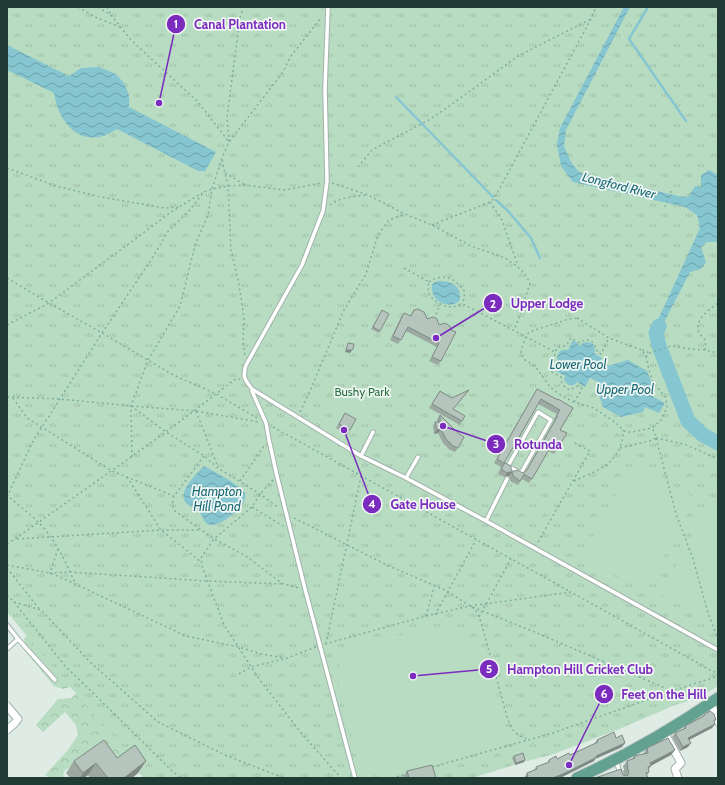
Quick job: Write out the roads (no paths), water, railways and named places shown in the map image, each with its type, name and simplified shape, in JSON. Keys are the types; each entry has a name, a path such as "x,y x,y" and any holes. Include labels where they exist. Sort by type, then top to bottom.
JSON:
{"main road":[{"path":"577,778 615,760 714,701"}],"street":[{"path":"714,701 718,722"},
{"path":"7,706 18,719 7,730"},
{"path":"664,732 681,762 675,769 678,778"}],"lane":[{"path":"328,8 325,89 326,181 323,211 302,265 246,365 244,373 266,423 277,476 305,589 355,778"},
{"path":"252,390 361,456 406,478 486,521 718,650"},
{"path":"538,412 551,420 521,473 512,470 508,466 538,412"},
{"path":"361,456 373,432"},
{"path":"406,478 418,457"},
{"path":"486,521 507,479"},
{"path":"7,625 55,680"},
{"path":"7,649 18,639"},
{"path":"615,760 622,778"}],"water":[{"path":"624,7 630,7 566,130 564,146 571,162 579,172 678,196 688,197 695,186 701,187 701,175 709,170 718,175 718,242 707,242 701,247 706,262 701,269 690,272 659,332 664,345 659,346 654,345 651,335 700,228 697,215 685,207 573,182 561,166 557,144 560,128"},
{"path":"7,45 69,76 81,68 99,67 116,74 124,83 129,95 129,107 216,152 205,171 198,171 117,129 99,137 79,134 69,127 61,115 57,107 54,93 7,70"},
{"path":"438,281 455,285 459,291 460,300 451,305 440,302 436,299 432,289 433,283"},
{"name":"Upper Pool","path":"573,340 581,346 583,343 588,342 593,344 595,348 594,353 602,358 597,367 604,370 607,366 628,360 647,371 655,391 652,396 665,403 659,413 645,407 643,412 621,417 603,407 596,386 598,382 590,378 585,387 577,382 573,385 567,383 564,380 565,376 556,371 560,363 557,360 557,357 563,350 568,350"},
{"name":"Hampton Hill Pond","path":"204,466 233,483 245,493 244,502 238,510 215,525 207,523 198,511 187,504 184,500 185,489"}],"waterway":[{"path":"648,7 629,39 686,121"},
{"path":"396,97 493,197"},
{"path":"496,200 508,211 531,238 540,258"},
{"name":"Longford River","path":"659,326 656,333 659,346 688,421 703,435 718,443"}],"place":[{"name":"Canal Plantation","path":"159,103"},
{"name":"Upper Lodge","path":"436,338"},
{"name":"Rotunda","path":"443,426"},
{"name":"Gate House","path":"344,430"},
{"name":"Hampton Hill Cricket Club","path":"413,676"},
{"name":"Feet on the Hill","path":"569,765"}],"water label":[{"name":"Lower Pool","path":"578,364"}],"park label":[{"name":"Bushy Park","path":"362,392"}]}
